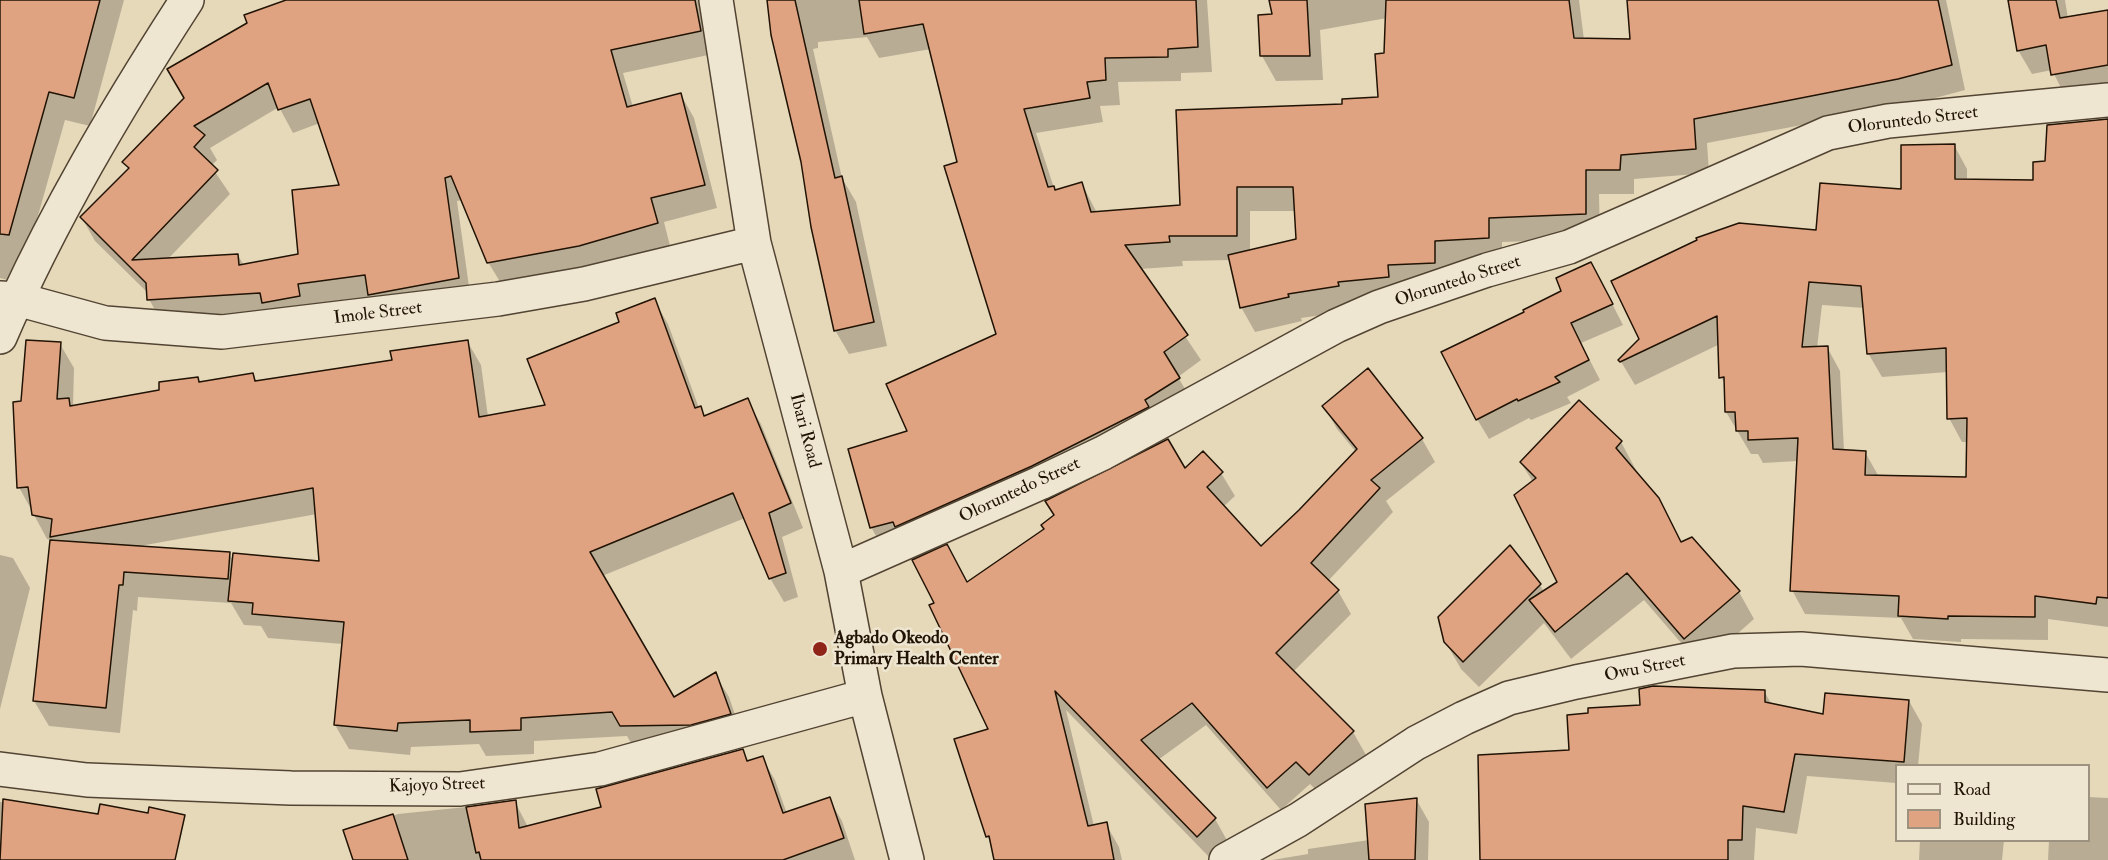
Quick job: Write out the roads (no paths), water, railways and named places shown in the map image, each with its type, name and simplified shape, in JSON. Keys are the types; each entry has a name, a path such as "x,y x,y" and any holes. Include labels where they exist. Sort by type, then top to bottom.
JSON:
{"street":[{"path":"0,337 8,298 123,99 187,0"},
{"name":"Ibari Road","path":"716,0 754,243 841,570 865,696 907,860"},
{"name":"Oloruntedo Street","path":"841,570 1103,453 1336,326 1379,307 1487,270 1569,247 1828,133 1888,121 2108,100"},
{"name":"Imole Street","path":"8,298 105,323 222,333 519,296 584,284 754,243"},
{"name":"Owu Street","path":"1226,860 1298,820 1416,744 1464,718 1509,698 1576,682 1733,651 1801,649 2108,675"},
{"name":"Kajoyo Street","path":"0,769 87,780 291,788 460,789 600,769 865,696"}],"place":[{"name":"Agbado Okeodo Primary Health Center","path":"820,649"}]}
